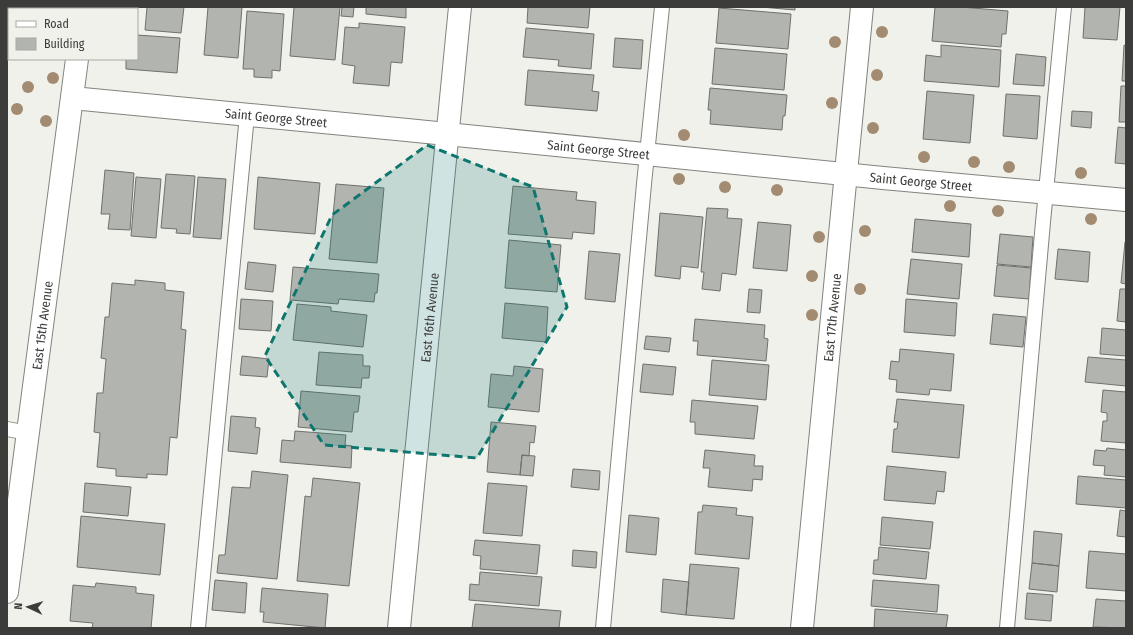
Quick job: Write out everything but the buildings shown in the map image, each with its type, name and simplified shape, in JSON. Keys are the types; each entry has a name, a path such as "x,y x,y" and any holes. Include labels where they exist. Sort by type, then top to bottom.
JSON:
{"street":[{"name":"East 16th Avenue","path":"399,628 460,7"},
{"name":"East 17th Avenue","path":"802,628 862,7"},
{"name":"East 15th Avenue","path":"7,592 17,431 72,98 76,60"},
{"name":"Saint George Street","path":"72,98 1126,200"}],"lane":[{"path":"603,628 662,7"},
{"path":"1007,628 1064,7"},
{"path":"198,628 248,115"}],"highlighted area":[{"path":"427,145 533,187 567,307 477,458 324,445 265,356 332,215"}]}
